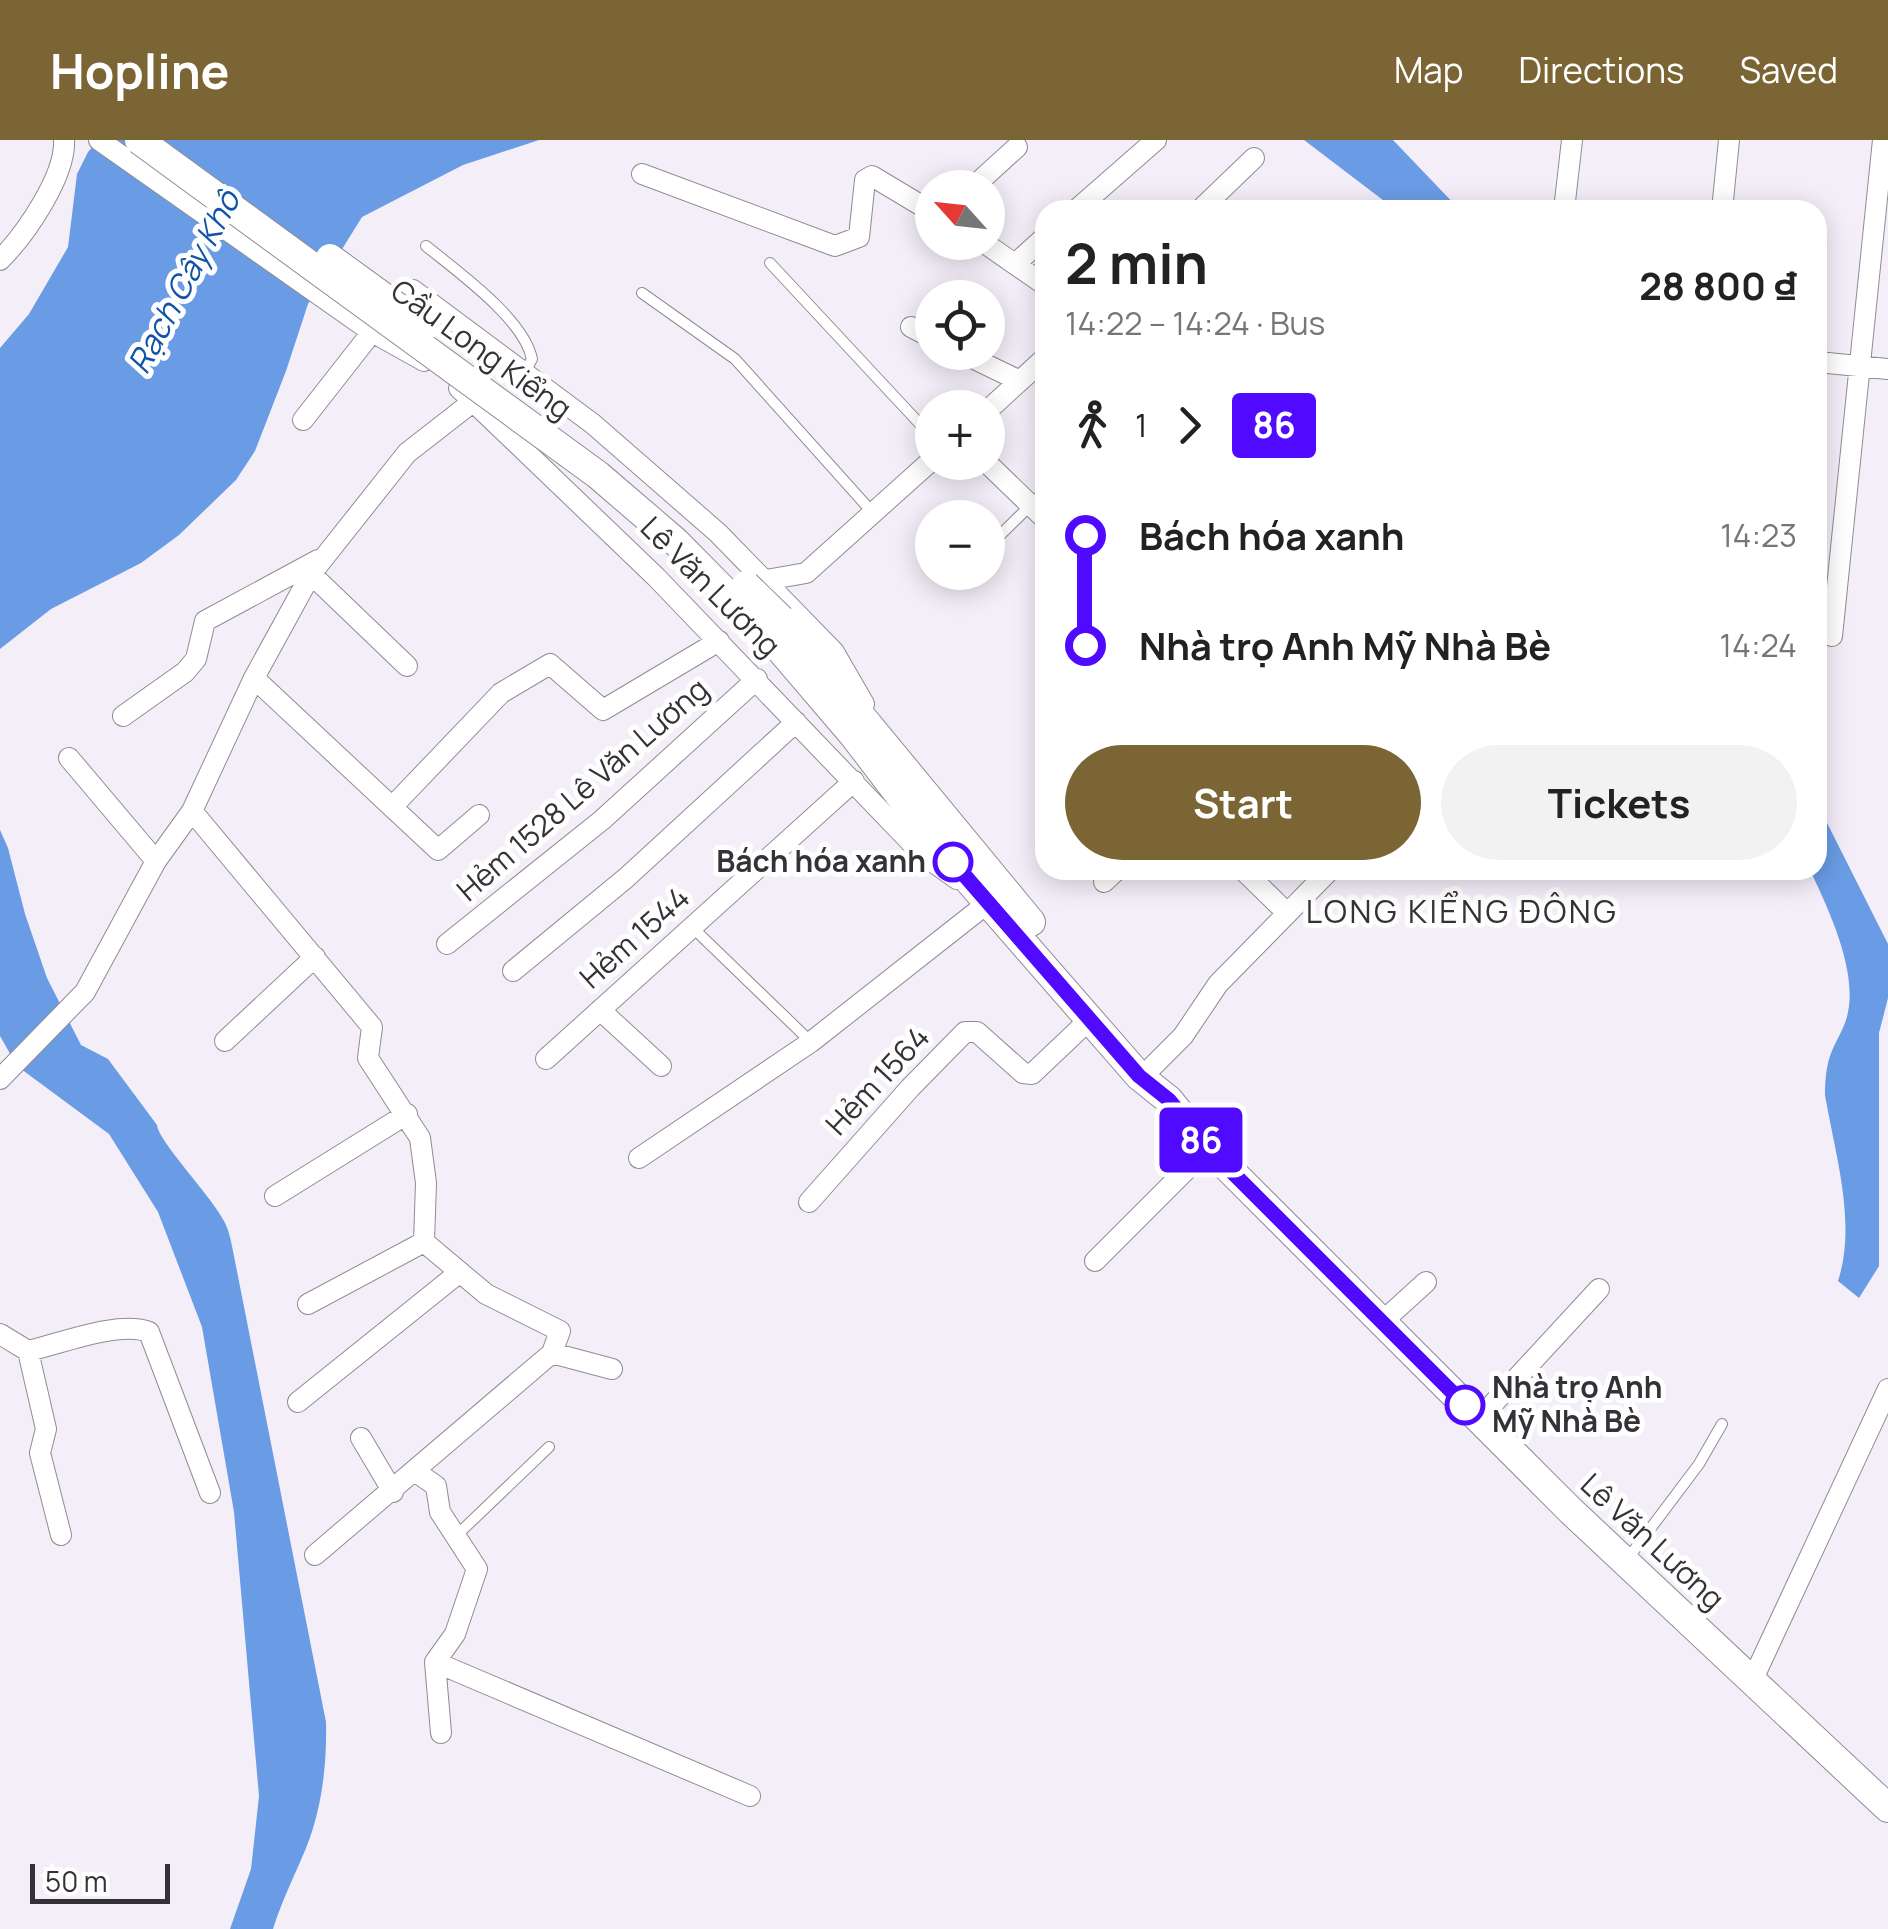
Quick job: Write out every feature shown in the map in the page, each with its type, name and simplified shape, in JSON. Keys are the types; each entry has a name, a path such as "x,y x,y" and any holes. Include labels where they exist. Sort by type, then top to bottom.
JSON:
{"main road":[{"name":"Cầu Long Kiểng","path":"140,140 598,475 774,626"},
{"name":"Cầu Long Kiểng","path":"170,140 610,464 692,532 774,626"},
{"name":"Lê Văn Lương","path":"774,626 890,750 1152,1067 1169,1100 1208,1148 1385,1319 1625,1562 1888,1808"},
{"name":"Lê Văn Lương","path":"774,626 935,842 1139,1076 1169,1100"}],"street":[{"path":"0,260 40,206 60,168 64,140"},
{"name":"Lê Văn Lương","path":"99,140 342,312 428,363 474,400 719,640 922,854 989,902"},
{"path":"1087,200 1156,140"},
{"path":"1565,200 1572,140"},
{"path":"1723,200 1729,140"},
{"path":"1832,636 1884,140"},
{"path":"992,170 1017,147"},
{"path":"1210,200 1254,158"},
{"path":"642,174 835,246 859,237 864,180 872,176 915,202"},
{"path":"1015,264 1035,247"},
{"path":"1005,257 1035,278"},
{"name":"Lê Văn Lương","path":"372,332 413,290 651,472 766,580 834,652 890,750"},
{"path":"911,327 915,329"},
{"path":"303,420 372,332"},
{"path":"1827,363 1888,369"},
{"path":"1005,395 1035,367"},
{"path":"997,370 1020,381"},
{"path":"0,1079 85,992 156,861 192,811 254,678 311,574 407,453 474,400"},
{"path":"766,580 806,573 915,476"},
{"path":"1005,477 1035,501"},
{"path":"122,716 185,672 196,659 205,622 324,556"},
{"path":"311,574 407,666"},
{"path":"392,807 502,693 550,664 604,710 719,640"},
{"path":"254,678 438,850 479,815"},
{"name":"Hẻm 1528 Lê Văn Lương","path":"447,944 602,820 757,679"},
{"path":"512,972 626,878 796,722"},
{"path":"69,758 156,861"},
{"name":"Hẻm 1544","path":"546,1059 854,782"},
{"path":"192,811 372,1027 368,1058 420,1138 426,1182 424,1242"},
{"path":"1254,880 1287,914"},
{"path":"1152,1067 1183,1036 1218,984 1320,880"},
{"path":"639,1158 811,1042 989,902"},
{"path":"225,1041 315,957"},
{"path":"600,1010 661,1066"},
{"name":"Hẻm 1564","path":"809,1202 910,1088 966,1032 977,1032 1023,1074 1032,1074 1089,1020"},
{"path":"275,1196 407,1114"},
{"path":"1095,1262 1208,1148"},
{"path":"314,1556 552,1353 560,1331 486,1294 424,1242"},
{"path":"308,1304 424,1242"},
{"path":"298,1402 460,1272"},
{"path":"1385,1319 1423,1284"},
{"path":"1482,1416 1599,1289"},
{"path":"0,1334 28,1351 122,1328 149,1332 210,1492"},
{"path":"28,1351 46,1429 40,1453 61,1535"},
{"path":"552,1353 612,1369"},
{"path":"1752,1681 1888,1390"},
{"path":"361,1438 393,1492"},
{"path":"416,1472 436,1486 440,1512 477,1569 455,1634 435,1662 442,1733"},
{"path":"435,1662 750,1796"}],"lane":[{"path":"426,246 496,307 529,345 532,360 525,372"},
{"path":"770,264 915,419"},
{"path":"642,293 726,351 874,514"},
{"path":"1005,533 1035,509"},
{"path":"692,927 811,1042"},
{"path":"1625,1562 1699,1464 1722,1424"},
{"path":"456,1537 549,1447"}],"water":[{"name":"Rạch Cây Khô","path":"99,140 539,140 463,165 362,217 308,304 255,451 236,480 179,535 141,563 51,609 0,649 0,348 29,314 68,247 77,174"},
{"path":"1304,140 1393,140 1450,200 1383,200"},
{"path":"1827,823 1888,944 1888,998 1879,1033 1879,1266 1859,1298 1838,1281 1845,1212 1825,1085 1832,1050 1847,1018 1850,995 1845,958 1815,880 1827,880"},
{"path":"0,830 47,978 81,1045 108,1059 218,1211 231,1239 326,1722 316,1818 273,1929 230,1929 251,1869 259,1796 234,1512 202,1327 158,1212 109,1134 17,1066 0,1036"}],"bus line":[{"name":"86","path":"953,862 1139,1076 1169,1100 1208,1148 1465,1405"}],"place":[{"name":"Bách hóa xanh","path":"953,862"},
{"name":"Nhà trọ Anh Mỹ Nhà Bè","path":"1465,1405"}],"district":[{"name":"LONG KIỂNG ĐÔNG","path":"1462,912"}]}
